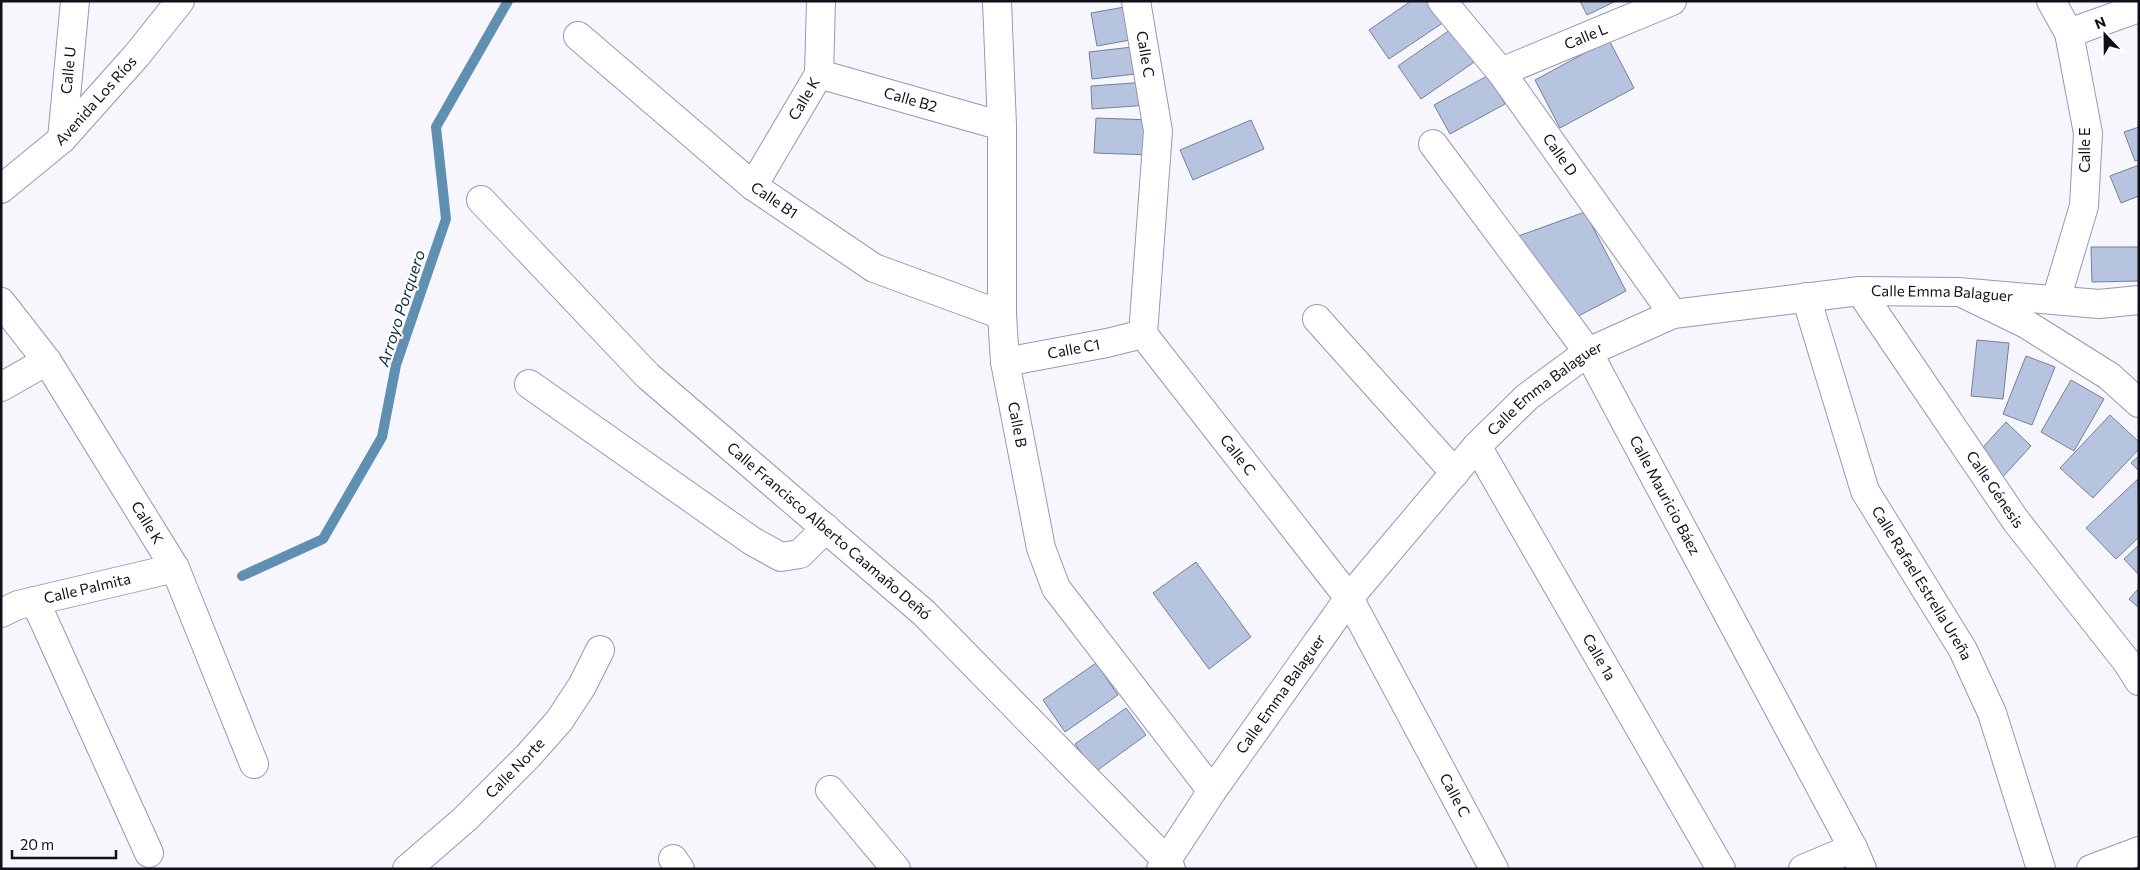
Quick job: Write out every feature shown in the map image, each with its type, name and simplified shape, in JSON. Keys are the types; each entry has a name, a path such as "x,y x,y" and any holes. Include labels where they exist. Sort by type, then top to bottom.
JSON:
{"street":[{"name":"Calle U","path":"62,139 75,1"},
{"name":"Avenida Los Ríos","path":"1,189 62,139 137,55 180,1"},
{"name":"Calle K","path":"753,186 819,74 821,1"},
{"name":"Calle B","path":"997,1 1002,126 1002,315 1005,362 1041,548 1056,588 1212,790"},
{"name":"Calle C","path":"1136,1 1158,132 1143,334 1349,598 1494,869"},
{"name":"Calle D","path":"1442,1 1501,72 1673,314"},
{"name":"Calle E","path":"2051,1 2069,33 2088,133 2084,206 2056,300"},
{"name":"Calle L","path":"1501,72 1665,2"},
{"path":"2069,33 2139,8"},
{"name":"Calle B1","path":"578,36 753,186 874,268 1002,315"},
{"name":"Calle B2","path":"819,74 1002,126"},
{"name":"Calle Mauricio Báez","path":"1432,144 1588,352 1858,858"},
{"name":"Calle Francisco Alberto Caamaño Deñó","path":"480,200 648,376 924,613 1166,866"},
{"name":"Calle Emma Balaguer","path":"1166,866 1212,790 1349,598 1477,446 1527,397 1588,352 1673,314 1806,297 1860,292 1958,292 2099,304 2139,300"},
{"name":"Calle Génesis","path":"1860,292 2016,521 2127,662 2139,681"},
{"path":"1958,292 2026,324 2109,376 2139,403"},
{"name":"Calle Rafael Estrella Ureña","path":"1806,297 1865,491 1963,650 1992,713 2041,869"},
{"name":"Calle K","path":"1,302 47,360 175,568 254,764"},
{"path":"1317,319 1455,473"},
{"name":"Calle C1","path":"1005,362 1107,343 1143,334"},
{"path":"1,387 47,360"},
{"path":"529,384 752,541 781,557 800,554 826,528"},
{"name":"Calle 1a","path":"1477,446 1721,869"},
{"name":"Calle Palmita","path":"1,613 18,605 175,568"},
{"path":"35,601 149,853"},
{"name":"Calle Norte","path":"407,869 465,819 559,721 582,686 600,650"},
{"path":"830,790 896,869"},
{"path":"2091,869 2139,851"},
{"path":"1803,869 1858,858"}],"building":[{"path":"1411,1 1434,1 1447,20 1389,59 1369,30"},
{"path":"1580,1 1616,1 1587,15"},
{"path":"1130,6 1136,39 1097,46 1091,13"},
{"path":"1457,25 1480,58 1421,99 1398,66"},
{"path":"1609,40 1634,88 1560,128 1535,80"},
{"path":"1141,46 1144,73 1092,79 1089,52"},
{"path":"1489,75 1505,104 1450,134 1434,105"},
{"path":"1147,82 1149,105 1092,109 1091,86"},
{"path":"1096,118 1152,120 1151,155 1094,153"},
{"path":"1251,120 1264,149 1193,180 1180,150"},
{"path":"2139,127 2139,160 2135,161 2124,132"},
{"path":"2139,165 2139,196 2121,203 2110,176"},
{"path":"1585,212 1626,291 1571,320 1513,238"},
{"path":"2091,247 2139,247 2139,281 2092,282"},
{"path":"1977,340 2009,343 2003,399 1971,396"},
{"path":"2026,356 2055,367 2032,425 2003,414"},
{"path":"2071,380 2104,399 2074,451 2041,432"},
{"path":"2110,415 2139,442 2139,449 2093,498 2060,468"},
{"path":"2006,422 2031,446 2000,480 1974,457"},
{"path":"2139,456 2139,471 2131,463"},
{"path":"2138,479 2139,537 2116,559 2086,528"},
{"path":"2139,545 2139,575 2124,559"},
{"path":"1196,562 1251,637 1209,669 1153,593"},
{"path":"2139,588 2139,608 2129,599"},
{"path":"1096,663 1118,695 1065,732 1043,700"},
{"path":"1126,708 1146,735 1095,772 1075,744"}],"waterway":[{"name":"Arroyo Porquero","path":"242,576 323,539 382,437 396,365 446,219 436,127 508,1"}]}
